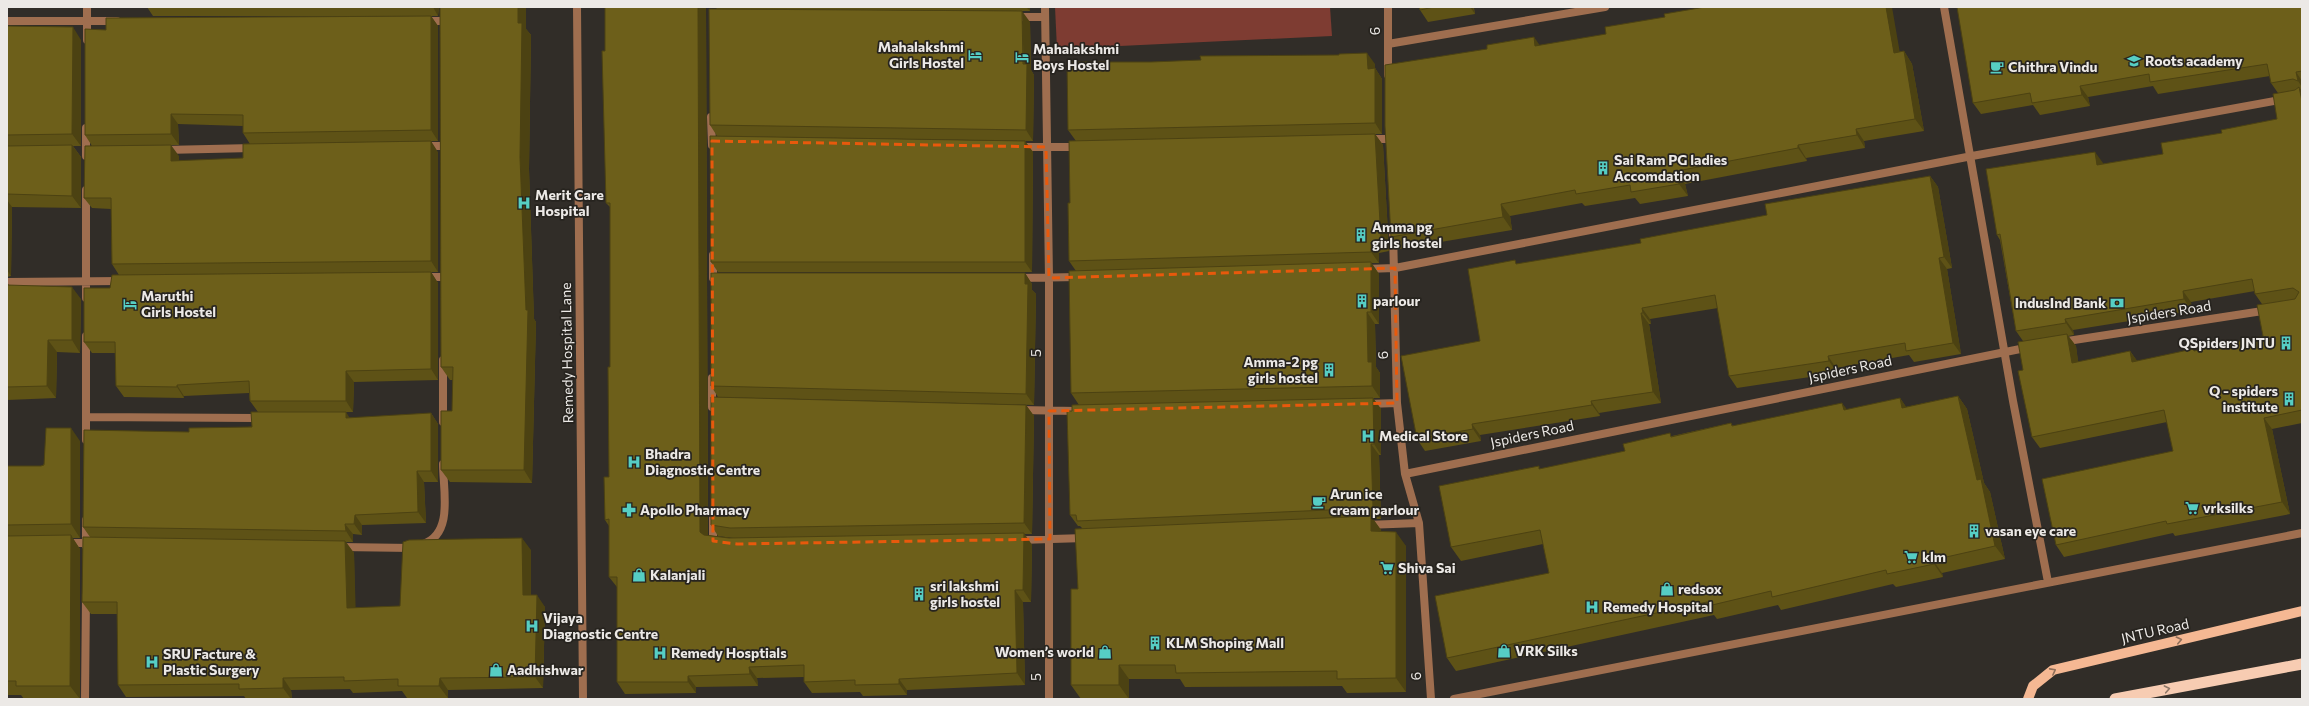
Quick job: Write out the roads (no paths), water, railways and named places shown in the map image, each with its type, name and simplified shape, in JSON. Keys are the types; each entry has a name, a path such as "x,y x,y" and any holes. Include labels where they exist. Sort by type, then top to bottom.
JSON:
{"highway":[{"path":"2115,699 2302,664"}],"main road":[{"name":"JNTU Road","path":"2028,699 2033,686 2053,670 2302,611"}],"street":[{"path":"87,7 87,52"},
{"name":"Remedy Hospital Lane","path":"577,7 583,699"},
{"name":"5","path":"1045,7 1049,278 1049,699"},
{"name":"6","path":"1388,7 1388,84"},
{"path":"1388,44 1605,7"},
{"path":"1944,7 2048,582"},
{"path":"1005,17 1044,18"},
{"path":"7,21 126,21"},
{"path":"412,21 444,21"},
{"path":"1355,270 1395,268 1972,156 2302,96"},
{"path":"711,110 716,141 712,156"},
{"path":"86,120 86,166"},
{"path":"1357,139 1389,138"},
{"path":"412,146 444,145"},
{"path":"1006,147 1086,146"},
{"path":"158,150 261,148"},
{"path":"86,182 86,304"},
{"name":"6","path":"1392,223 1395,268 1397,403 1405,474 1420,523 1431,699"},
{"path":"713,248 716,281"},
{"path":"412,277 443,277"},
{"path":"1009,278 1088,277"},
{"path":"7,282 126,281"},
{"name":"Jspiders Road","path":"2052,344 2278,309"},
{"path":"86,326 86,449"},
{"name":"Jspiders Road","path":"1405,474 2005,351 2036,346"},
{"path":"443,348 439,418 443,434"},
{"path":"712,371 716,402 712,418"},
{"path":"1358,404 1397,403"},
{"path":"1010,410 1089,410"},
{"path":"86,417 268,418"},
{"path":"332,547 411,548 430,542 439,533 444,521 443,458"},
{"path":"713,511 714,541 729,543"},
{"path":"86,512 86,559"},
{"path":"1356,526 1420,523"},
{"path":"1454,699 2302,533"},
{"path":"1010,540 1097,537"},
{"path":"54,544 102,543"},
{"path":"86,590 86,699"}],"place":[{"name":"Mahalakshmi Girls Hostel","path":"975,55"},
{"name":"Mahalakshmi Boys Hostel","path":"1022,57"},
{"name":"Roots academy","path":"2134,61"},
{"name":"Chithra Vindu","path":"1997,67"},
{"name":"Sai Ram PG ladies Accomdation","path":"1603,168"},
{"name":"Merit Care Hospital","path":"524,203"},
{"name":"Amma pg girls hostel","path":"1361,235"},
{"name":"parlour","path":"1362,301"},
{"name":"IndusInd Bank","path":"2117,303"},
{"name":"Maruthi Girls Hostel","path":"130,304"},
{"name":"QSpiders JNTU","path":"2286,343"},
{"name":"Amma-2 pg girls hostel","path":"1329,370"},
{"name":"Q - spiders institute","path":"2289,399"},
{"name":"Medical Store","path":"1368,436"},
{"name":"Bhadra Diagnostic Centre","path":"634,462"},
{"name":"Arun ice cream parlour","path":"1319,502"},
{"name":"vrksilks","path":"2192,508"},
{"name":"Apollo Pharmacy","path":"629,510"},
{"name":"vasan eye care","path":"1974,531"},
{"name":"klm","path":"1911,557"},
{"name":"Shiva Sai","path":"1387,568"},
{"name":"Kalanjali","path":"639,575"},
{"name":"redsox","path":"1667,589"},
{"name":"sri lakshmi girls hostel","path":"919,594"},
{"name":"Remedy Hospital","path":"1592,607"},
{"name":"Vijaya Diagnostic Centre","path":"532,626"},
{"name":"KLM Shoping Mall","path":"1155,643"},
{"name":"VRK Silks","path":"1504,651"},
{"name":"Women’s world","path":"1105,652"},
{"name":"Remedy Hosptials","path":"660,653"},
{"name":"SRU Facture & Plastic Surgery","path":"152,662"},
{"name":"Aadhishwar","path":"496,670"}]}
